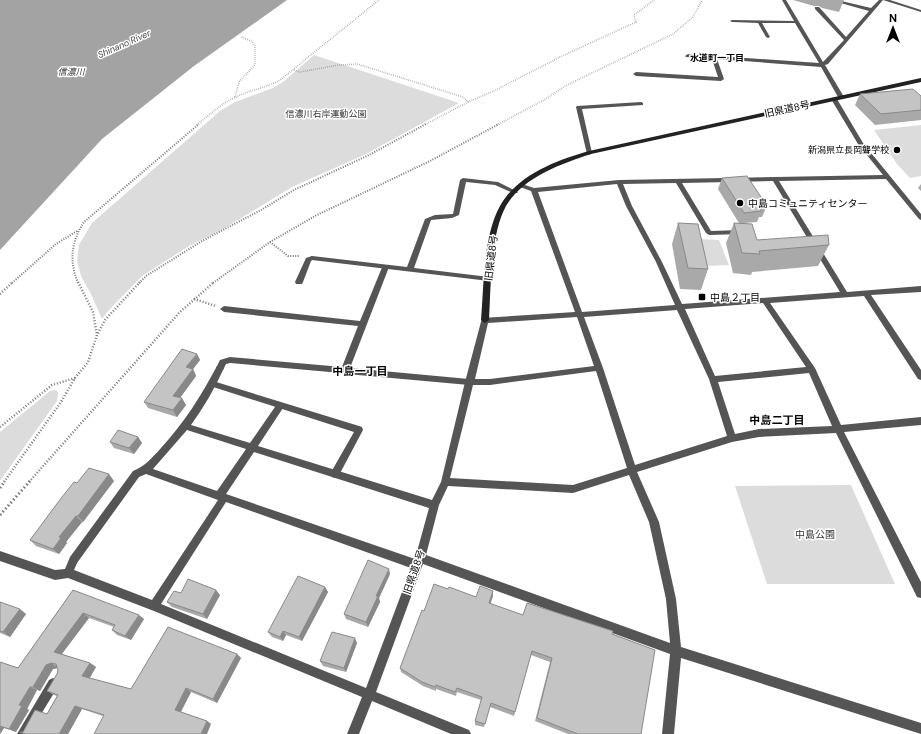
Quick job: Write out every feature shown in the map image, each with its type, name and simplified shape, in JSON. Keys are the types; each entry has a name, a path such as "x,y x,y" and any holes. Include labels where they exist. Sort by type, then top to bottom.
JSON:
{"street":[{"path":"784,0 841,97"},
{"path":"832,0 872,10"},
{"path":"688,56 821,65 826,63 881,0"},
{"path":"885,0 921,11"},
{"path":"817,8 846,39"},
{"path":"732,21 796,22"},
{"path":"759,22 768,37"},
{"path":"636,74 721,79 714,58"},
{"name":"旧県道8号","path":"353,734 418,562 434,505 445,482 485,320 495,226 503,206 515,192 554,165 590,153 921,80"},
{"path":"834,99 861,144 886,177 921,218"},
{"path":"590,153 579,107 641,104"},
{"path":"522,186 534,190 619,182 886,177"},
{"path":"410,269 428,219 433,216 449,218 456,215 463,180 496,183 515,192"},
{"path":"678,180 709,233 739,231 750,236"},
{"path":"775,180 812,245 845,294"},
{"path":"619,182 629,206 659,262 713,379 732,438"},
{"path":"534,190 599,368 632,471 654,522 671,599 676,650 668,734"},
{"path":"298,282 308,260 312,258 489,279"},
{"path":"344,372 385,267"},
{"path":"485,320 921,289"},
{"path":"866,293 921,377"},
{"path":"765,301 812,370 838,429 921,594"},
{"path":"224,309 363,324"},
{"path":"68,573 74,560 136,474 146,470 160,456 184,426 213,384 223,362 230,360 344,372 469,382 490,382 599,368"},
{"path":"713,379 812,370"},
{"path":"213,384 359,430 335,474"},
{"path":"154,606 222,497 251,447 280,406"},
{"path":"445,482 573,489 732,438 759,433 838,429 921,422"},
{"path":"184,426 434,505"},
{"path":"146,470 676,650 921,729"},
{"path":"0,556 55,575 68,573 154,606 369,695 450,731 465,734"},
{"path":"23,734 58,674"}],"path":[{"path":"0,294 56,244 78,230 84,222 213,112 235,97 271,85 294,70 379,0"},
{"path":"0,488 61,402 75,378 88,362 97,335 105,320 146,276 202,241 261,210 294,190 369,155 468,102 494,91 560,57 636,22 634,15 654,0"},
{"path":"0,515 179,313 216,280 270,242 315,216 430,161 544,100 567,85 673,34 693,17 702,0"},
{"path":"235,97 239,82 254,65 255,61 255,45 252,41 241,37"},
{"path":"294,70 300,72 338,65 358,64 463,96 468,102"},
{"path":"78,230 71,260 77,282 88,300 96,321 97,335"},
{"path":"270,242 288,256"},
{"path":"194,299 224,309"},
{"path":"0,427 52,385 75,378"}],"green space":[{"name":"信濃川右岸運動公園","path":"314,55 459,103 366,154 292,187 223,229 189,246 142,276 102,319 81,276 77,261 79,245 92,223 220,111 235,102 273,88 283,82"},
{"path":"921,125 921,176 910,178 897,164 874,130"},
{"path":"698,239 719,240 729,265 706,266"},
{"path":"56,390 58,393 57,401 0,481 0,432 50,391"},
{"name":"中島公園","path":"851,485 895,584 767,584 735,486"}],"water":[{"name":"信濃川","path":"0,0 287,0 194,66 102,139 0,250"}],"building":[{"path":"913,89 921,96 921,110 881,114 860,94"},
{"path":"747,176 767,206 759,207 761,211 744,213 722,178"},
{"path":"678,223 698,224 708,269 688,268"},
{"path":"734,223 752,224 757,240 828,235 829,245 759,251 760,254 742,253"},
{"path":"182,349 197,354 186,367 193,369 173,396 182,398 173,410 144,402"},
{"path":"118,430 138,437 129,448 110,442"},
{"path":"89,468 109,474 78,516 76,516 59,537 61,538 53,549 30,540 74,482 77,483"},
{"path":"368,560 389,569 366,622 344,614"},
{"path":"298,576 325,587 299,637 283,631 280,637 268,632"},
{"path":"188,579 216,590 203,614 167,602 174,591 181,593"},
{"path":"434,584 448,589 449,587 476,597 480,586 493,591 489,603 523,615 527,603 613,631 612,634 655,650 641,734 578,734 537,718 552,658 532,651 515,712 491,703 485,724 475,721 482,697 457,688 455,692 436,685 435,687 422,682 400,668 422,610 424,611"},
{"path":"73,590 139,615 125,636 112,630 115,625 83,613 54,652 90,663 82,676 131,689 168,627 237,654 213,699 186,688 175,710 207,721 201,734 94,734 104,715 75,706 59,734 26,734 20,732 23,732 35,710 47,714 58,695 47,691 58,670 56,664 51,663 46,665 33,687 30,687 19,705 22,706 9,729 0,726 0,662 18,668"},
{"path":"0,602 20,609 3,632 0,631"},
{"path":"332,632 355,638 344,668 320,661"}],"place":[{"name":"新潟県立長岡聾学校","path":"897,150"},
{"name":"中島コミュニティセンター","path":"740,203"},
{"name":"中島２丁目","path":"702,297"}],"district":[{"name":"水道町一丁目","path":"717,58"},
{"name":"中島一丁目","path":"360,371"},
{"name":"中島二丁目","path":"777,420"}],"water label":[{"name":"Shinano River","path":"124,44"}]}
